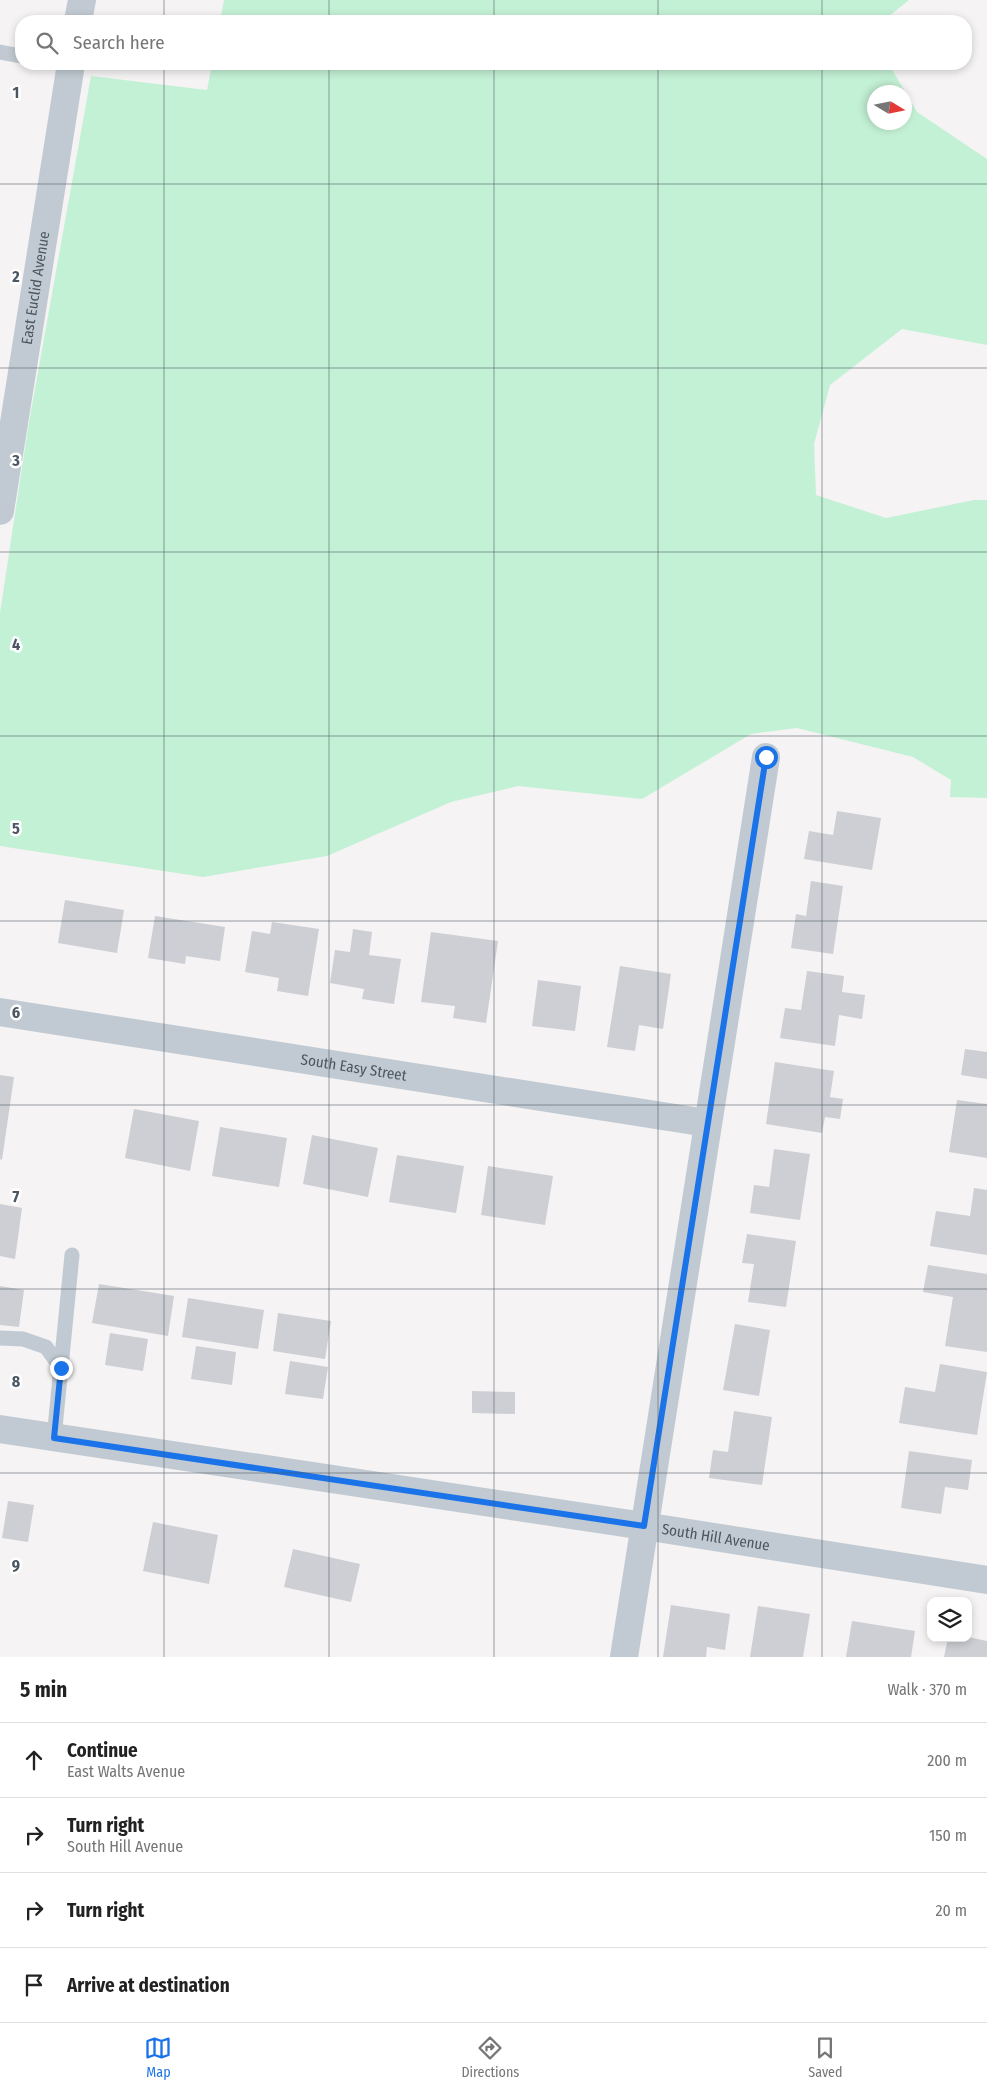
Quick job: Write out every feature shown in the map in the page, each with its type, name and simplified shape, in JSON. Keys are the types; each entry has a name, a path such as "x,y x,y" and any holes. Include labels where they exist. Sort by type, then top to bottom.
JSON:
{"street":[{"path":"79,15 82,0"},
{"name":"East Euclid Avenue","path":"0,511 66,70"},
{"path":"624,1657 766,757"},
{"name":"South Easy Street","path":"0,1012 707,1122"},
{"name":"South Hill Avenue","path":"0,1429 644,1526 987,1580"}],"lane":[{"path":"0,52 15,55"},
{"path":"54,1438 72,1255"},
{"path":"0,1338 23,1340 46,1346 61,1368"}],"green space":[{"path":"224,0 909,0 890,15 221,15"},
{"path":"211,70 892,70 901,85 867,85 867,130 912,130 912,104 917,112 987,159 987,345 902,329 830,385 814,444 816,495 886,518 974,500 987,500 987,798 950,797 951,780 913,757 797,728 751,734 642,799 518,786 451,802 327,856 203,877 0,846 0,613 28,428 91,76 207,90"}],"building":[{"path":"837,811 881,818 872,870 804,859 809,831 833,835"},
{"path":"811,881 843,886 833,954 791,948 796,914 806,916"},
{"path":"65,900 124,910 117,953 58,943"},
{"path":"155,916 225,927 220,961 186,956 185,964 148,958"},
{"path":"272,922 319,929 308,996 277,991 279,978 245,972 252,931 270,934"},
{"path":"353,929 372,932 369,955 401,959 394,1004 362,999 364,989 330,983 335,950 350,952"},
{"path":"431,932 498,941 486,1023 453,1018 455,1006 421,1002"},
{"path":"620,966 671,974 663,1029 639,1025 635,1051 607,1047"},
{"path":"807,971 844,976 842,992 865,995 862,1019 839,1015 835,1046 780,1038 785,1008 801,1010"},
{"path":"538,980 581,986 575,1031 532,1026"},
{"path":"965,1049 987,1052 987,1079 961,1075"},
{"path":"775,1062 834,1071 830,1097 843,1099 840,1119 825,1117 822,1133 766,1124"},
{"path":"0,1075 14,1077 2,1160 0,1159"},
{"path":"957,1100 987,1104 987,1158 949,1152"},
{"path":"134,1109 199,1121 190,1171 125,1158"},
{"path":"220,1127 287,1138 279,1187 212,1176"},
{"path":"312,1135 378,1148 368,1197 303,1184"},
{"path":"774,1149 810,1154 800,1220 750,1213 754,1185 769,1187"},
{"path":"397,1155 464,1166 456,1213 389,1202"},
{"path":"488,1166 553,1176 545,1225 481,1215"},
{"path":"974,1188 987,1190 987,1255 930,1246 936,1211 970,1216"},
{"path":"0,1204 22,1208 15,1259 0,1256"},
{"path":"747,1234 796,1241 786,1307 748,1302 754,1264 742,1263"},
{"path":"928,1265 987,1274 987,1352 945,1346 953,1297 923,1292"},
{"path":"99,1284 174,1296 168,1336 92,1323"},
{"path":"0,1286 24,1290 19,1327 0,1325"},
{"path":"188,1298 264,1310 258,1349 182,1337"},
{"path":"278,1313 331,1321 325,1359 273,1351"},
{"path":"735,1324 770,1330 759,1396 723,1390"},
{"path":"110,1333 148,1339 143,1371 105,1365"},
{"path":"196,1346 236,1352 232,1385 191,1379"},
{"path":"290,1361 328,1367 323,1399 285,1394"},
{"path":"940,1364 987,1372 977,1435 899,1423 905,1387 935,1392"},
{"path":"472,1391 515,1392 515,1414 472,1413"},
{"path":"734,1411 772,1417 762,1485 709,1478 713,1450 728,1452"},
{"path":"909,1451 972,1460 968,1490 945,1487 941,1514 901,1508"},
{"path":"8,1501 34,1505 28,1542 2,1538"},
{"path":"153,1522 218,1535 209,1584 143,1571"},
{"path":"293,1549 360,1564 351,1602 284,1587"},
{"path":"671,1605 730,1614 725,1650 707,1647 706,1657 663,1657"},
{"path":"758,1606 810,1614 803,1657 750,1657"},
{"path":"852,1621 915,1631 911,1657 846,1657"},
{"path":"972,1638 987,1641 987,1657 944,1657 947,1642 972,1642"}],"route":[{"path":"61,1368 54,1438 644,1526 766,757"}]}
